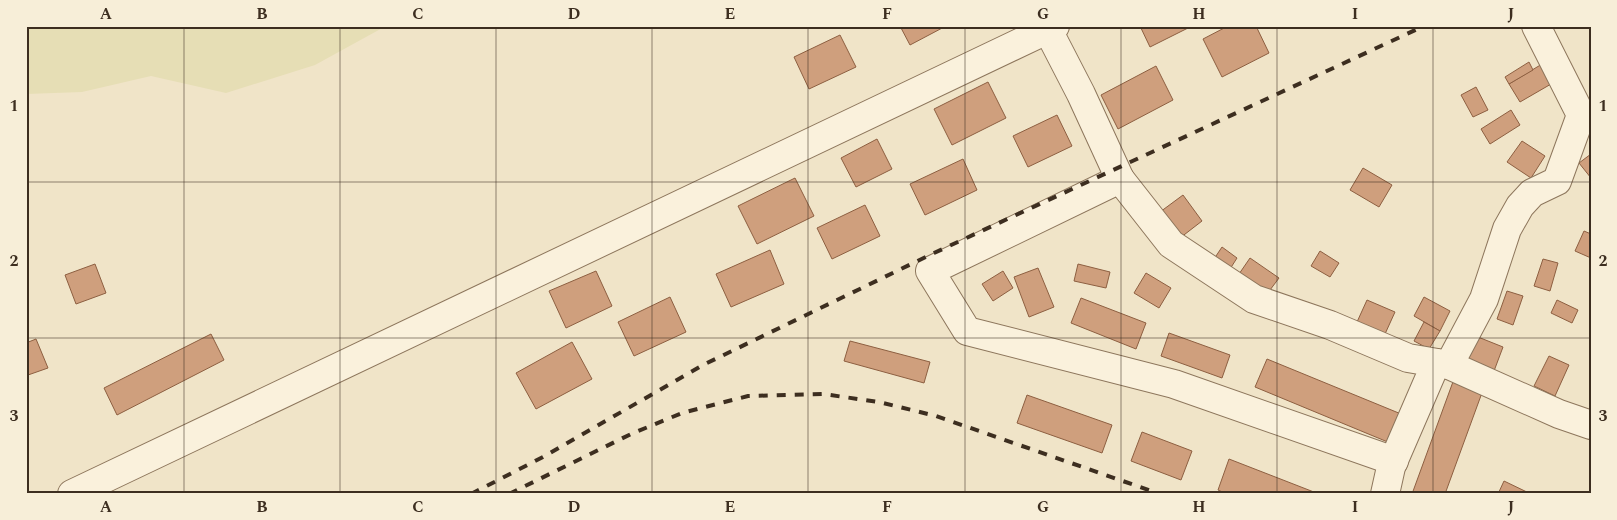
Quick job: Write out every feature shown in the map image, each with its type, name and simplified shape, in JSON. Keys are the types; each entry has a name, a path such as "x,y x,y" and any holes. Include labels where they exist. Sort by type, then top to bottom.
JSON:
{"street":[{"path":"1385,494 1394,461 1443,364 1484,299 1507,229 1520,206 1532,194 1557,181 1581,115 1536,26"},
{"path":"72,494 1051,28 1120,179 1171,244 1254,299 1330,324 1408,358 1443,364 1559,414 1591,425"},
{"path":"1120,179 930,271 967,331 1174,384 1394,461"}],"shaded area":[{"path":"26,26 386,26 315,65 226,93 151,76 82,92 26,94"}],"building":[{"path":"900,26 946,26 910,45"},
{"path":"1140,26 1192,26 1150,47"},
{"path":"1228,26 1256,26 1269,53 1222,77 1203,39"},
{"path":"840,35 856,67 809,89 794,57"},
{"path":"1547,61 1558,80 1520,102 1509,84"},
{"path":"1529,62 1533,70 1509,84 1505,77"},
{"path":"1156,66 1173,100 1118,129 1101,95"},
{"path":"988,82 1006,118 952,145 934,109"},
{"path":"1476,87 1488,110 1473,117 1461,95"},
{"path":"1511,110 1520,125 1490,144 1481,129"},
{"path":"1057,115 1072,146 1028,167 1013,136"},
{"path":"877,139 892,169 856,187 841,158"},
{"path":"1522,141 1545,156 1531,178 1507,162"},
{"path":"1591,154 1591,178 1579,163"},
{"path":"963,159 977,190 925,215 910,184"},
{"path":"1363,168 1392,185 1379,207 1350,190"},
{"path":"795,178 814,216 757,244 738,206"},
{"path":"1183,195 1202,221 1180,238 1160,212"},
{"path":"865,205 880,236 832,259 817,228"},
{"path":"1584,231 1591,234 1591,258 1575,251"},
{"path":"1222,247 1237,258 1230,269 1214,259"},
{"path":"770,250 784,284 731,307 716,274"},
{"path":"1320,251 1339,263 1330,277 1311,266"},
{"path":"1250,258 1279,278 1267,294 1239,274"},
{"path":"1543,259 1558,263 1550,291 1534,286"},
{"path":"95,264 106,293 76,304 65,275"},
{"path":"1078,264 1110,272 1106,288 1074,281"},
{"path":"1038,268 1054,307 1029,317 1014,277"},
{"path":"596,271 612,306 566,328 549,291"},
{"path":"1003,271 1013,288 993,301 982,284"},
{"path":"1146,273 1171,288 1159,308 1134,293"},
{"path":"1507,291 1523,296 1513,325 1497,319"},
{"path":"670,297 686,332 634,356 618,322"},
{"path":"1424,297 1450,311 1440,331 1414,316"},
{"path":"1081,298 1146,323 1136,349 1071,323"},
{"path":"1367,300 1395,312 1385,334 1357,322"},
{"path":"1557,300 1578,310 1572,323 1551,313"},
{"path":"1424,322 1440,331 1429,349 1414,341"},
{"path":"1169,333 1230,355 1222,378 1161,356"},
{"path":"211,334 224,360 117,415 104,388"},
{"path":"1473,335 1503,347 1494,371 1464,359"},
{"path":"36,339 48,368 28,375 26,343"},
{"path":"850,341 930,362 924,383 844,361"},
{"path":"572,342 592,379 536,409 516,373"},
{"path":"1549,356 1569,365 1555,396 1534,386"},
{"path":"1267,359 1406,416 1395,445 1255,387"},
{"path":"1454,379 1483,390 1445,494 1412,494"},
{"path":"1027,395 1112,425 1102,453 1017,423"},
{"path":"1142,432 1192,451 1181,480 1131,461"},
{"path":"1229,459 1319,494 1227,494 1218,490"},
{"path":"1504,481 1531,494 1498,494"}],"railway":[{"path":"471,494 543,457 703,365 934,253 1424,26"},
{"path":"509,494 631,434 682,413 748,396 823,394 879,402 936,416 1160,494"}]}
